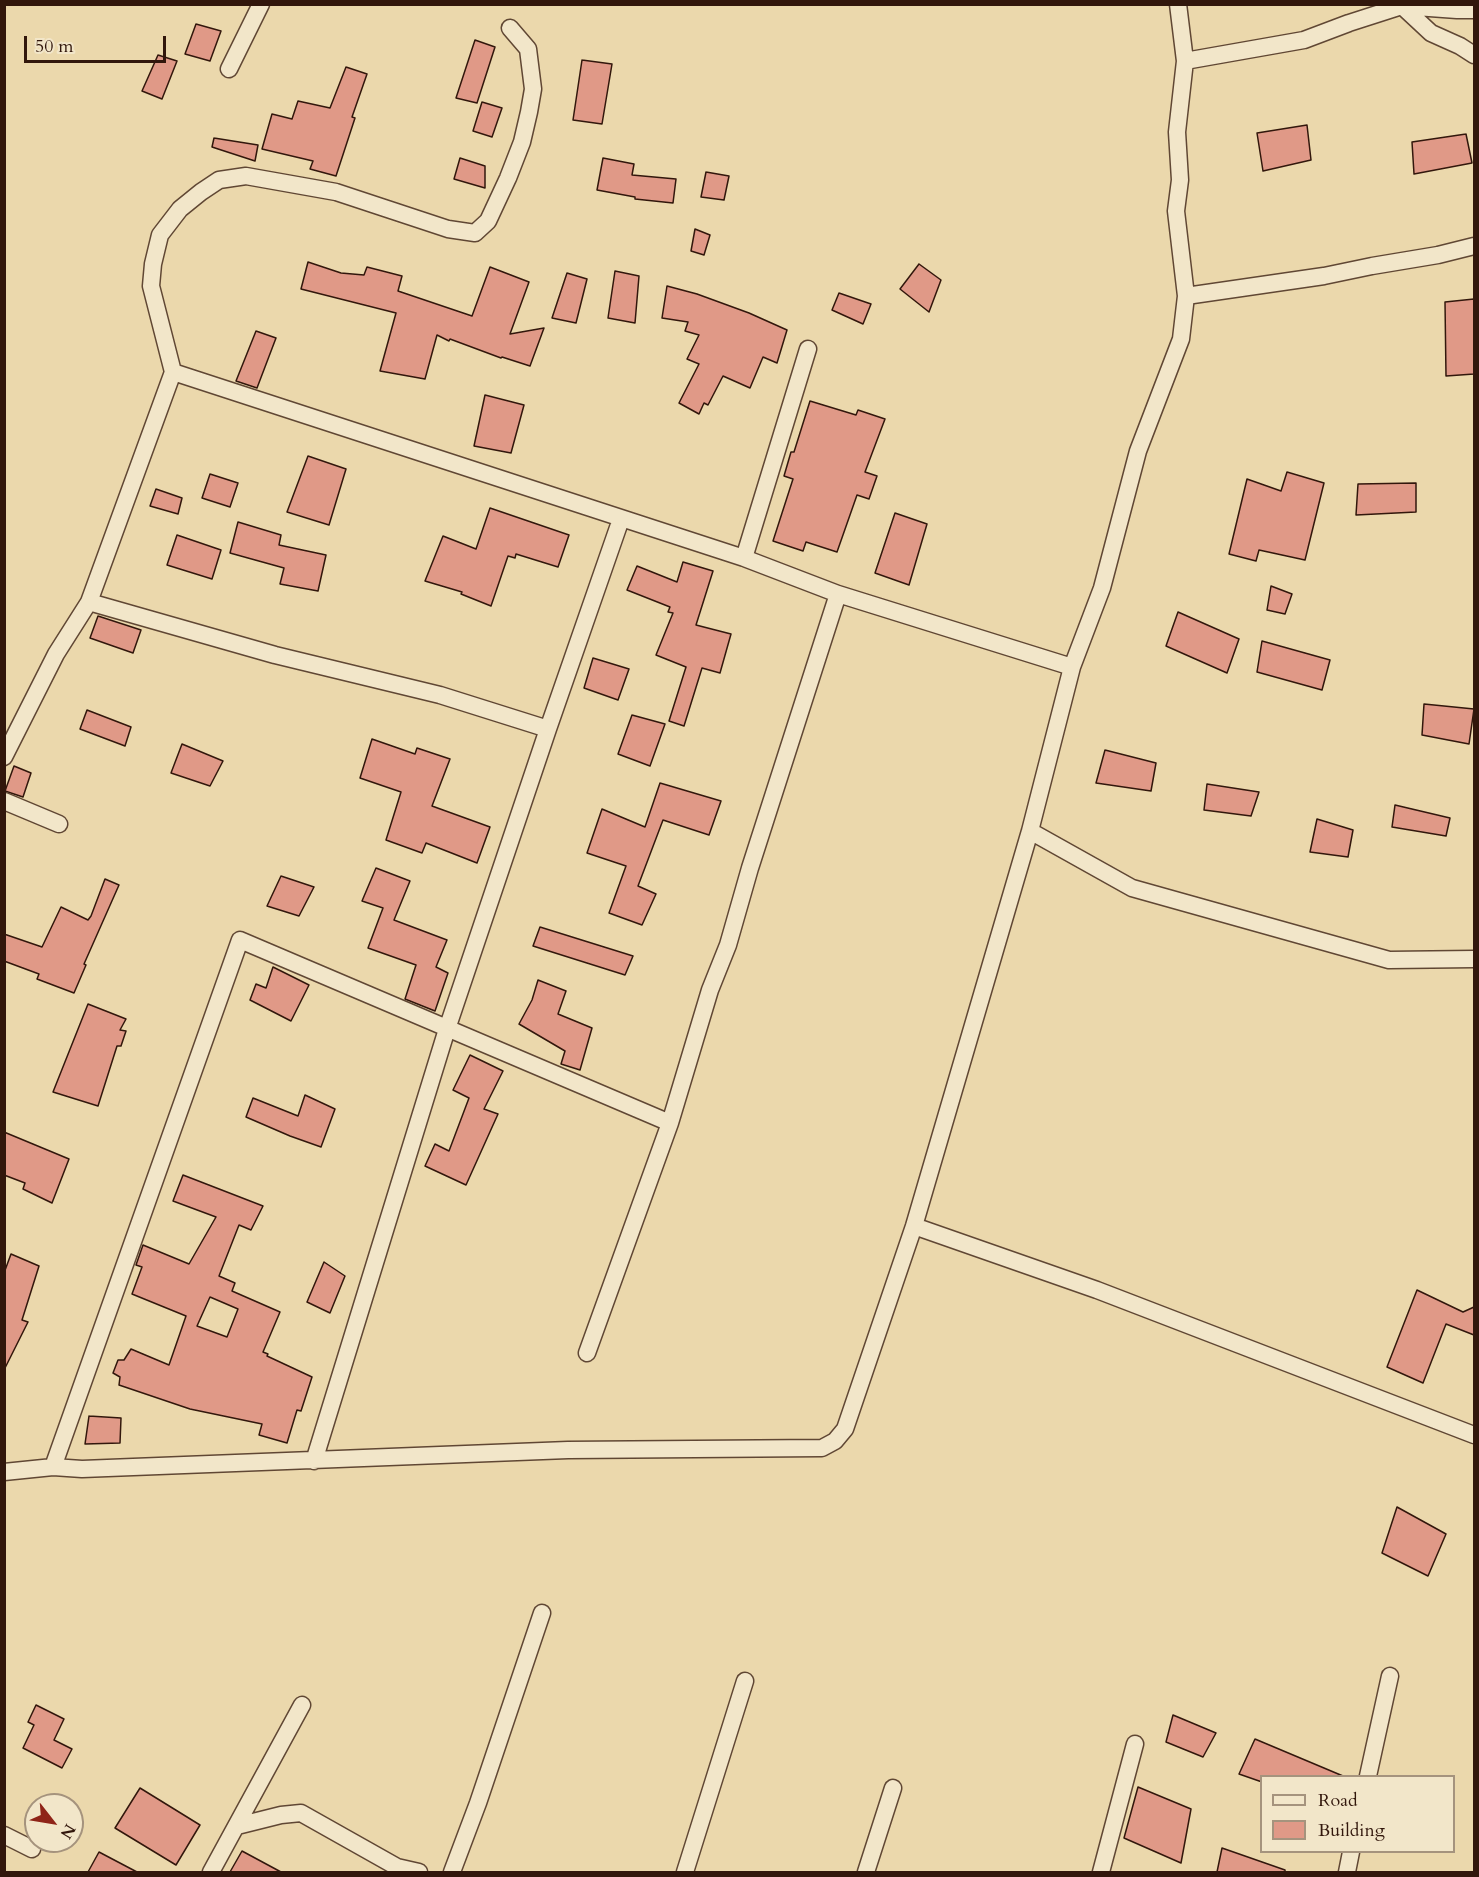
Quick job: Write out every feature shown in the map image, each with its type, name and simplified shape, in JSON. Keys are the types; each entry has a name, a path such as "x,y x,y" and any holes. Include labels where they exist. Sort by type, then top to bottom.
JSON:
{"street":[{"path":"230,69 261,4"},
{"path":"4,1472 53,1467 82,1469 568,1450 822,1448 835,1441 845,1429 914,1226 1030,831 1072,667 1102,588 1138,451 1181,339 1186,296 1176,211 1180,180 1177,132 1185,61 1179,4"},
{"path":"1185,61 1304,40 1402,6 1474,10"},
{"path":"1402,6 1431,33 1474,55"},
{"path":"4,757 56,654 89,602 173,372 151,286 160,235 180,209 201,192 219,180 246,176 336,192 448,229 475,233 488,221 508,178 522,142 533,89 528,49 510,28"},
{"path":"1186,296 1324,276 1427,258 1474,246"},
{"path":"744,558 808,349"},
{"path":"173,372 744,558 838,594 1072,667"},
{"path":"314,1461 447,1029 621,519"},
{"path":"587,1353 670,1122 710,990 728,945 750,868 838,594"},
{"path":"89,602 275,655 440,695 548,729"},
{"path":"4,801 60,824"},
{"path":"1030,831 1132,888 1389,960 1474,959"},
{"path":"53,1467 240,940 670,1122"},
{"path":"914,1226 1097,1290 1474,1435"},
{"path":"452,1872 482,1792 542,1613"},
{"path":"1368,1775 1390,1676"},
{"path":"686,1872 745,1681"},
{"path":"211,1872 302,1705"},
{"path":"1101,1872 1135,1744"},
{"path":"866,1872 893,1788"},
{"path":"237,1826 281,1815 301,1813 398,1867 419,1872"},
{"path":"4,1835 24,1845"},
{"path":"1347,1872 1351,1853"}],"building":[{"path":"196,24 221,31 210,61 185,54"},
{"path":"475,40 495,47 477,103 456,98"},
{"path":"158,55 177,61 162,99 142,91"},
{"path":"582,60 612,64 602,124 573,120"},
{"path":"346,67 367,74 352,117 355,118 336,176 310,169 313,161 262,149 272,114 292,119 298,101 330,108"},
{"path":"482,102 502,108 492,137 473,131"},
{"path":"1307,125 1311,160 1263,171 1257,133"},
{"path":"1466,134 1472,163 1414,174 1412,142"},
{"path":"214,138 258,145 255,161 212,147"},
{"path":"460,158 485,166 485,188 454,179"},
{"path":"603,158 634,164 632,175 676,179 673,203 635,199 635,197 597,190"},
{"path":"706,172 729,176 724,200 701,197"},
{"path":"695,229 710,235 704,255 691,251"},
{"path":"308,262 341,273 364,275 367,267 402,276 398,291 472,316 490,267 529,282 510,334 544,328 530,366 450,339 449,341 437,335 425,379 380,371 396,313 301,289"},
{"path":"919,264 941,280 929,312 900,289"},
{"path":"615,271 639,276 635,323 608,318"},
{"path":"567,273 587,279 576,323 552,318"},
{"path":"667,286 749,313 787,330 777,363 763,357 750,388 723,376 708,405 704,403 699,414 679,403 699,364 687,359 699,335 685,331 688,322 662,318"},
{"path":"839,293 871,304 863,324 832,310"},
{"path":"1474,299 1474,374 1446,376 1445,302"},
{"path":"256,331 276,338 257,388 236,381"},
{"path":"485,395 524,405 511,453 474,446"},
{"path":"810,401 856,415 858,410 885,419 865,472 877,476 869,499 857,495 837,552 806,542 803,551 773,541 793,479 784,476"},
{"path":"308,456 346,469 329,525 287,512"},
{"path":"1287,472 1324,483 1305,560 1259,550 1256,561 1229,554 1247,479 1281,491"},
{"path":"210,474 238,483 230,507 202,498"},
{"path":"1416,483 1416,512 1356,515 1358,484"},
{"path":"156,489 182,498 178,514 150,506"},
{"path":"490,508 569,535 558,567 516,554 515,558 508,556 491,606 461,594 462,592 425,581 443,536 476,549"},
{"path":"895,513 927,524 909,585 875,573"},
{"path":"238,522 281,535 279,545 326,555 318,591 280,584 284,568 230,553"},
{"path":"177,535 221,550 212,579 167,565"},
{"path":"683,562 713,571 696,625 731,634 720,673 702,668 684,726 669,721 686,667 656,655 673,613 668,612 670,607 627,590 637,566 677,582"},
{"path":"1271,586 1292,594 1285,614 1267,610"},
{"path":"1178,612 1239,639 1227,673 1166,646"},
{"path":"98,616 141,630 133,653 90,638"},
{"path":"1262,641 1330,660 1322,690 1257,672"},
{"path":"593,658 629,669 618,700 584,688"},
{"path":"1424,704 1474,709 1469,744 1422,735"},
{"path":"87,710 131,727 125,746 80,729"},
{"path":"632,715 665,724 650,766 618,754"},
{"path":"372,739 415,754 417,748 450,759 432,806 490,827 477,863 426,843 422,853 386,840 401,792 360,778"},
{"path":"182,744 223,761 210,786 171,773"},
{"path":"1105,750 1156,763 1151,791 1096,783"},
{"path":"14,766 31,773 23,797 5,791"},
{"path":"660,783 721,801 709,835 663,820 638,886 656,894 642,925 609,913 626,866 587,853 602,809 645,827"},
{"path":"1207,784 1259,792 1251,816 1204,810"},
{"path":"1395,805 1450,818 1446,836 1392,827"},
{"path":"1317,819 1353,830 1348,857 1310,852"},
{"path":"376,868 410,881 394,920 447,940 436,967 448,973 435,1011 405,999 416,965 368,948 383,908 362,901"},
{"path":"281,876 314,887 299,916 267,906"},
{"path":"105,879 119,885 84,964 86,965 74,993 37,979 39,974 4,961 4,934 42,947 61,907 88,920"},
{"path":"540,927 633,956 625,975 533,946"},
{"path":"273,967 309,985 291,1021 250,1000 256,984 266,988"},
{"path":"538,980 566,991 558,1014 592,1028 580,1070 561,1064 565,1051 519,1024 532,1000"},
{"path":"88,1004 126,1019 120,1030 126,1031 121,1046 117,1046 98,1106 53,1092"},
{"path":"470,1055 503,1071 484,1109 498,1114 466,1185 425,1166 435,1144 449,1151 469,1098 453,1090"},
{"path":"305,1095 335,1109 321,1147 246,1117 253,1098 298,1116"},
{"path":"4,1132 69,1159 52,1203 23,1189 25,1183 4,1175"},
{"path":"183,1175 263,1206 251,1230 239,1225 219,1276 235,1283 232,1291 280,1312 263,1352 312,1377 301,1411 297,1410 287,1443 259,1435 262,1424 190,1409 119,1385 120,1377 113,1373 118,1360 124,1360 131,1349 169,1365 186,1316 132,1294 142,1267 136,1265 143,1245 189,1264 216,1217 173,1201","holes":["210,1297 238,1309 227,1337 197,1326"]},
{"path":"11,1254 39,1266 22,1320 28,1322 4,1370 4,1273"},
{"path":"324,1262 345,1276 330,1313 307,1302"},
{"path":"1417,1290 1463,1312 1474,1307 1474,1335 1446,1324 1423,1383 1387,1367"},
{"path":"89,1416 121,1418 120,1443 85,1444"},
{"path":"1397,1507 1446,1534 1428,1576 1382,1553"},
{"path":"36,1705 64,1719 54,1740 72,1749 62,1768 23,1748 34,1725 28,1722"},
{"path":"1173,1715 1216,1733 1203,1757 1166,1742"},
{"path":"1255,1739 1341,1775 1260,1775 1260,1781 1239,1774"},
{"path":"1138,1787 1191,1809 1181,1863 1124,1838"},
{"path":"140,1788 200,1825 176,1865 115,1828"},
{"path":"1222,1848 1285,1870 1285,1872 1217,1872"},
{"path":"242,1851 281,1872 230,1872"},
{"path":"99,1852 137,1872 88,1872"}]}
